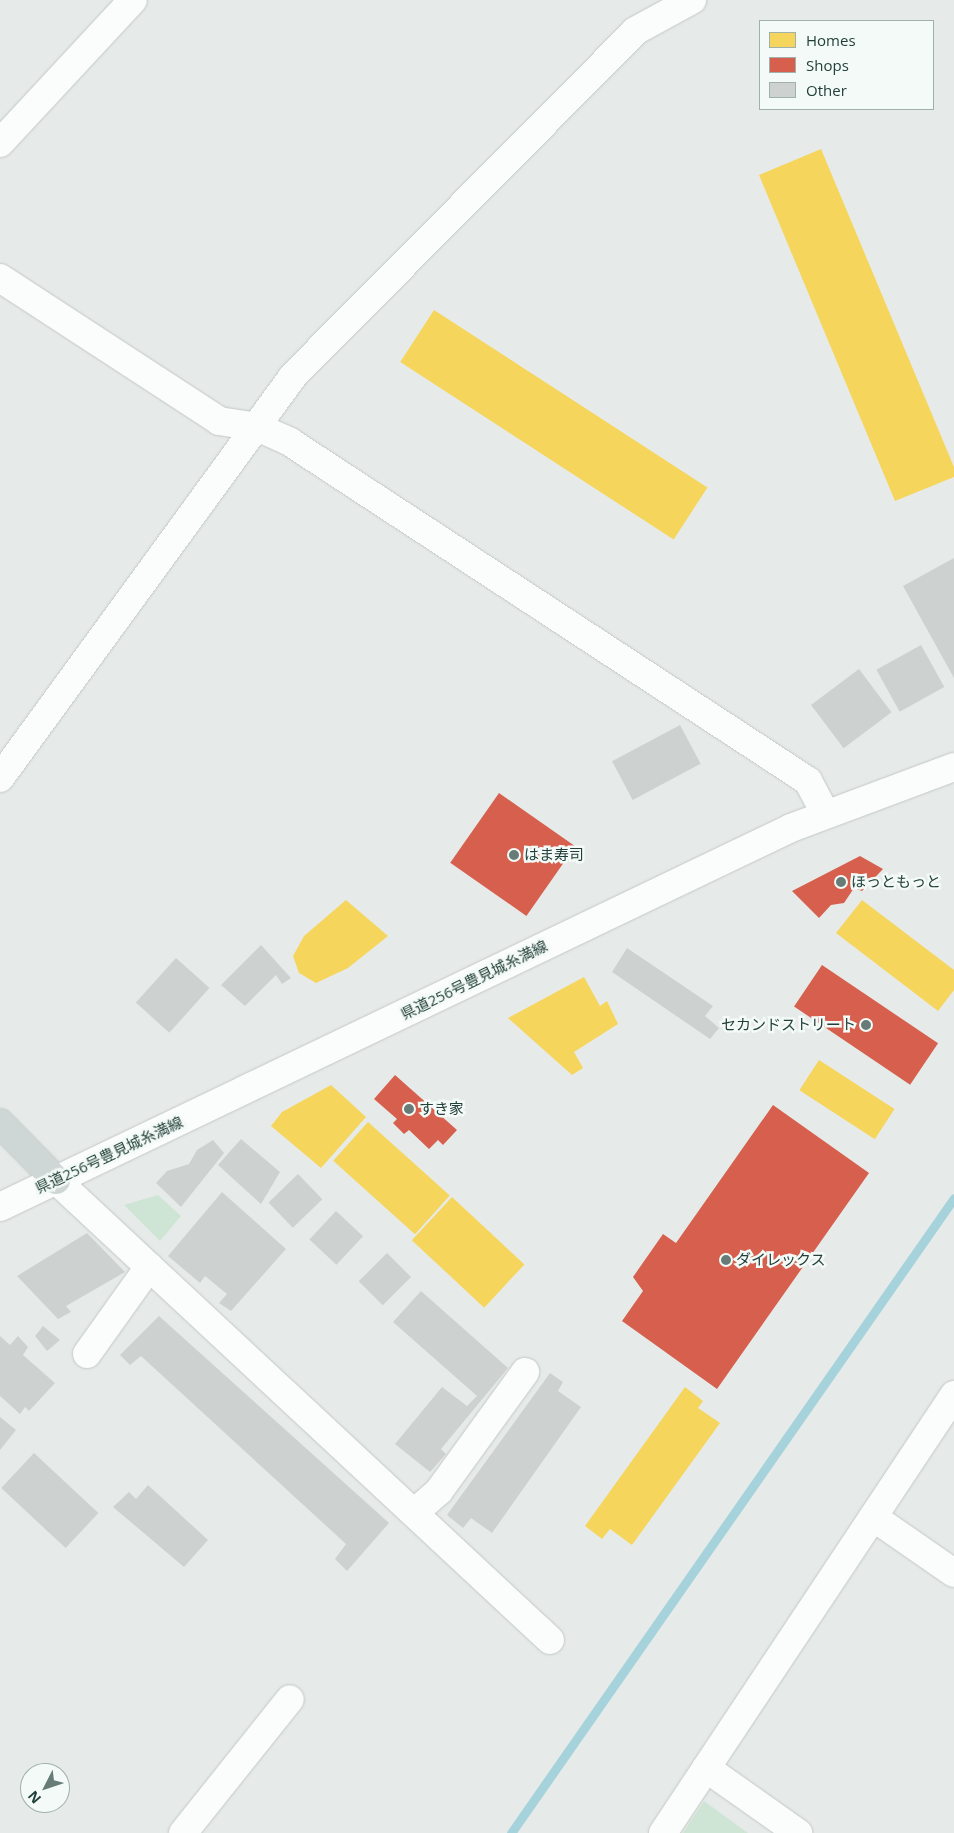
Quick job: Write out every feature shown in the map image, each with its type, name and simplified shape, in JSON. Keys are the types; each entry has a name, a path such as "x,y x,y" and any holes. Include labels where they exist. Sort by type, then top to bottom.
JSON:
{"main road":[{"path":"0,1123 56,1180"}],"street":[{"path":"0,144 133,0"},
{"path":"0,778 292,377 635,31 692,0"},
{"path":"0,278 218,421 257,427 290,442 808,781 825,813"},
{"name":"県道256号豊見城糸満線","path":"0,1207 825,813 954,767"},
{"path":"56,1180 415,1512 550,1640"},
{"path":"87,1354 149,1267"},
{"path":"415,1512 439,1491 524,1372"},
{"path":"663,1833 954,1395"},
{"path":"873,1517 954,1573"},
{"path":"183,1833 290,1699"},
{"path":"706,1768 798,1833"}],"green space":[{"path":"158,1195 181,1216 160,1241 124,1205"},
{"path":"704,1801 748,1833 683,1833"}],"building: Homes":[{"path":"821,149 954,467 954,477 895,501 759,175"},
{"path":"434,310 707,488 674,540 400,362"},
{"path":"346,900 388,936 348,968 316,983 299,973 293,956 304,936"},
{"path":"862,900 954,970 954,990 938,1011 836,933"},
{"path":"584,977 600,1006 607,1001 618,1024 574,1052 583,1068 572,1075 508,1018"},
{"path":"819,1060 894,1109 875,1139 799,1090"},
{"path":"331,1085 366,1117 321,1168 271,1126 282,1112"},
{"path":"368,1122 450,1196 415,1234 333,1161"},
{"path":"452,1197 524,1265 484,1308 412,1240"},
{"path":"685,1387 703,1401 698,1408 720,1423 632,1545 610,1529 602,1539 585,1526"}],"building: Shops":[{"name":"はま寿司","path":"499,793 575,846 526,916 450,863"},
{"path":"860,856 883,869 862,891 854,888 844,903 831,905 819,918 792,891"},
{"name":"セカンドストリート","path":"822,965 938,1043 910,1085 794,1006"},
{"name":"すき家","path":"395,1075 457,1130 443,1145 438,1140 429,1149 409,1130 404,1134 393,1123 397,1119 374,1099"},
{"name":"ダイレックス","path":"773,1105 869,1173 717,1389 622,1321 643,1291 633,1277 663,1234 676,1243"}],"building: Other":[{"path":"954,558 954,678 903,586"},
{"path":"921,645 944,687 900,712 876,670"},
{"path":"859,669 891,712 844,748 811,705"},
{"path":"680,725 701,764 633,800 612,761"},
{"path":"261,945 291,978 282,984 276,975 245,1006 221,985"},
{"path":"627,948 713,1006 705,1016 719,1028 710,1039 612,972"},
{"path":"176,958 209,988 169,1033 136,1003"},
{"path":"241,1139 280,1172 261,1204 218,1165"},
{"path":"213,1140 224,1153 181,1207 156,1183 167,1171 189,1164 197,1150"},
{"path":"298,1174 322,1199 293,1228 269,1202"},
{"path":"222,1192 286,1249 231,1311 219,1303 227,1294 205,1276 200,1283 168,1256"},
{"path":"336,1211 363,1236 336,1265 309,1240"},
{"path":"87,1233 125,1272 66,1306 71,1312 58,1319 17,1276"},
{"path":"387,1253 411,1277 383,1305 359,1281"},
{"path":"421,1291 508,1368 441,1449 446,1454 430,1472 395,1444 442,1387 467,1406 477,1396 393,1322"},
{"path":"159,1316 389,1523 347,1571 335,1559 346,1544 141,1356 130,1365 120,1355"},
{"path":"43,1326 60,1340 47,1351 35,1336"},
{"path":"0,1336 10,1345 18,1336 28,1347 23,1355 55,1383 29,1411 25,1407 20,1414 0,1396"},
{"path":"550,1373 563,1382 558,1391 581,1407 492,1533 471,1518 463,1528 447,1515"},
{"path":"0,1417 16,1430 0,1450"},
{"path":"34,1453 98,1513 66,1548 1,1488"},
{"path":"148,1485 208,1540 184,1567 113,1507 129,1492 136,1499"}],"waterway":[{"path":"511,1833 954,1198"}],"place":[{"name":"はま寿司","path":"514,855"},
{"name":"ほっともっと","path":"841,882"},
{"name":"セカンドストリート","path":"866,1025"},
{"name":"すき家","path":"409,1109"},
{"name":"ダイレックス","path":"726,1260"}]}
